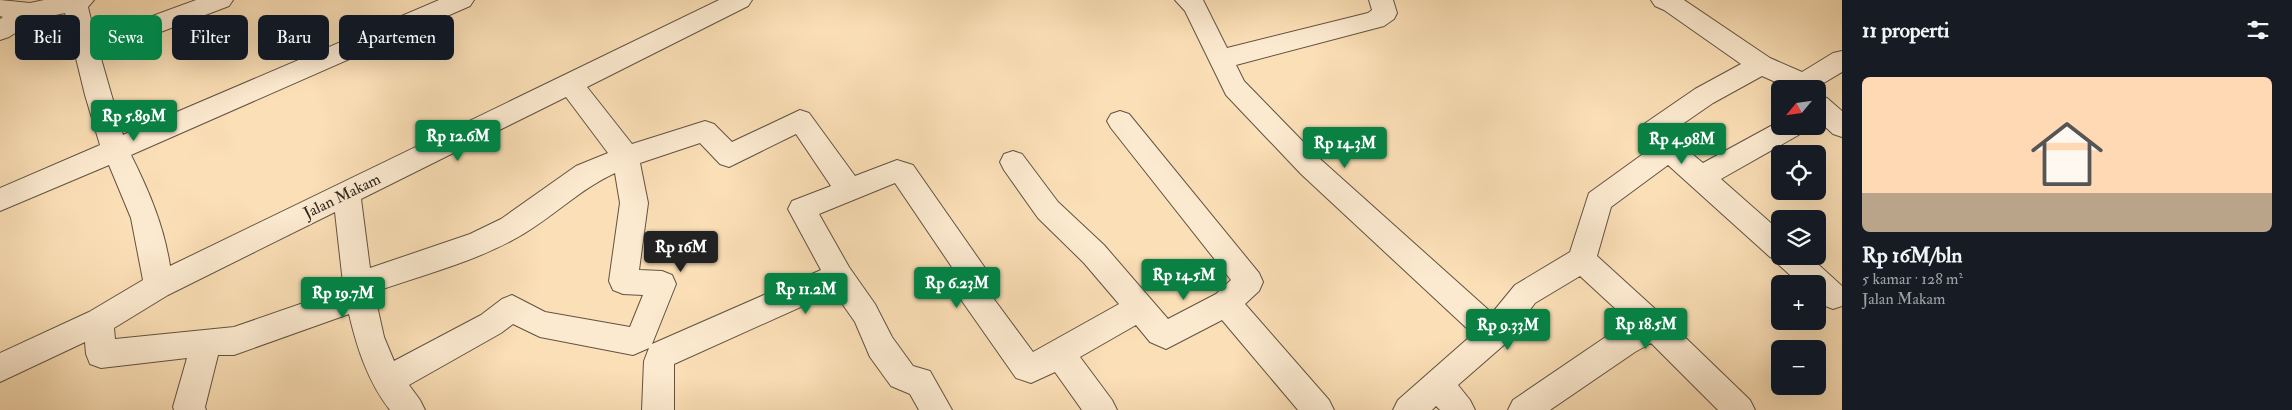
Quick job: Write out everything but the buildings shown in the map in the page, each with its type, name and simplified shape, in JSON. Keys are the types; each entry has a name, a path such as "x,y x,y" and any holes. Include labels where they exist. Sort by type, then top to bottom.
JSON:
{"street":[{"path":"86,50 221,0"},
{"path":"0,200 462,0"},
{"name":"Jalan Makam","path":"0,368 98,320 158,286 740,0"},
{"path":"1187,0 1194,6 1235,88 1310,166 1494,334"},
{"path":"1221,59 1375,20 1385,13 1381,0"},
{"path":"1663,0 1672,4 1761,65 1790,80"},
{"path":"0,1 6,8 30,12"},
{"path":"0,31 30,12 78,1 86,50 116,151 148,224 156,264 158,286"},
{"path":"1809,80 1842,60"},
{"path":"1761,65 1704,96 1653,131 1652,135 1771,240"},
{"path":"387,381 491,324 512,308 540,324 633,341 640,338 662,284 624,281 634,203 626,157 570,84"},
{"path":"1826,114 1842,127"},
{"path":"98,320 101,354 207,342 234,341 345,302 359,285 466,248 498,234 586,174 626,157 705,132 728,156 800,120 849,190"},
{"path":"1013,162 1048,210 1094,254 1164,335 1226,303 1249,282 1120,121"},
{"path":"1701,177 1777,135"},
{"path":"1409,410 1494,334 1525,294 1582,260 1599,201 1668,150"},
{"path":"936,410 919,381 909,380 902,376 877,339 865,313 839,276 802,209 894,171 902,173 975,277 970,288 972,292 1023,364 1031,368 1140,306"},
{"path":"347,194 359,285 372,347 387,381 409,410"},
{"path":"1582,260 1654,326 1739,410"},
{"path":"1799,265 1833,296"},
{"path":"658,410 658,361 662,355 839,276"},
{"path":"1226,303 1318,410"},
{"path":"1524,410 1624,342 1654,326"},
{"path":"190,410 189,406 207,342"},
{"path":"1058,352 1101,410"},
{"path":"1438,384 1459,410"}]}
